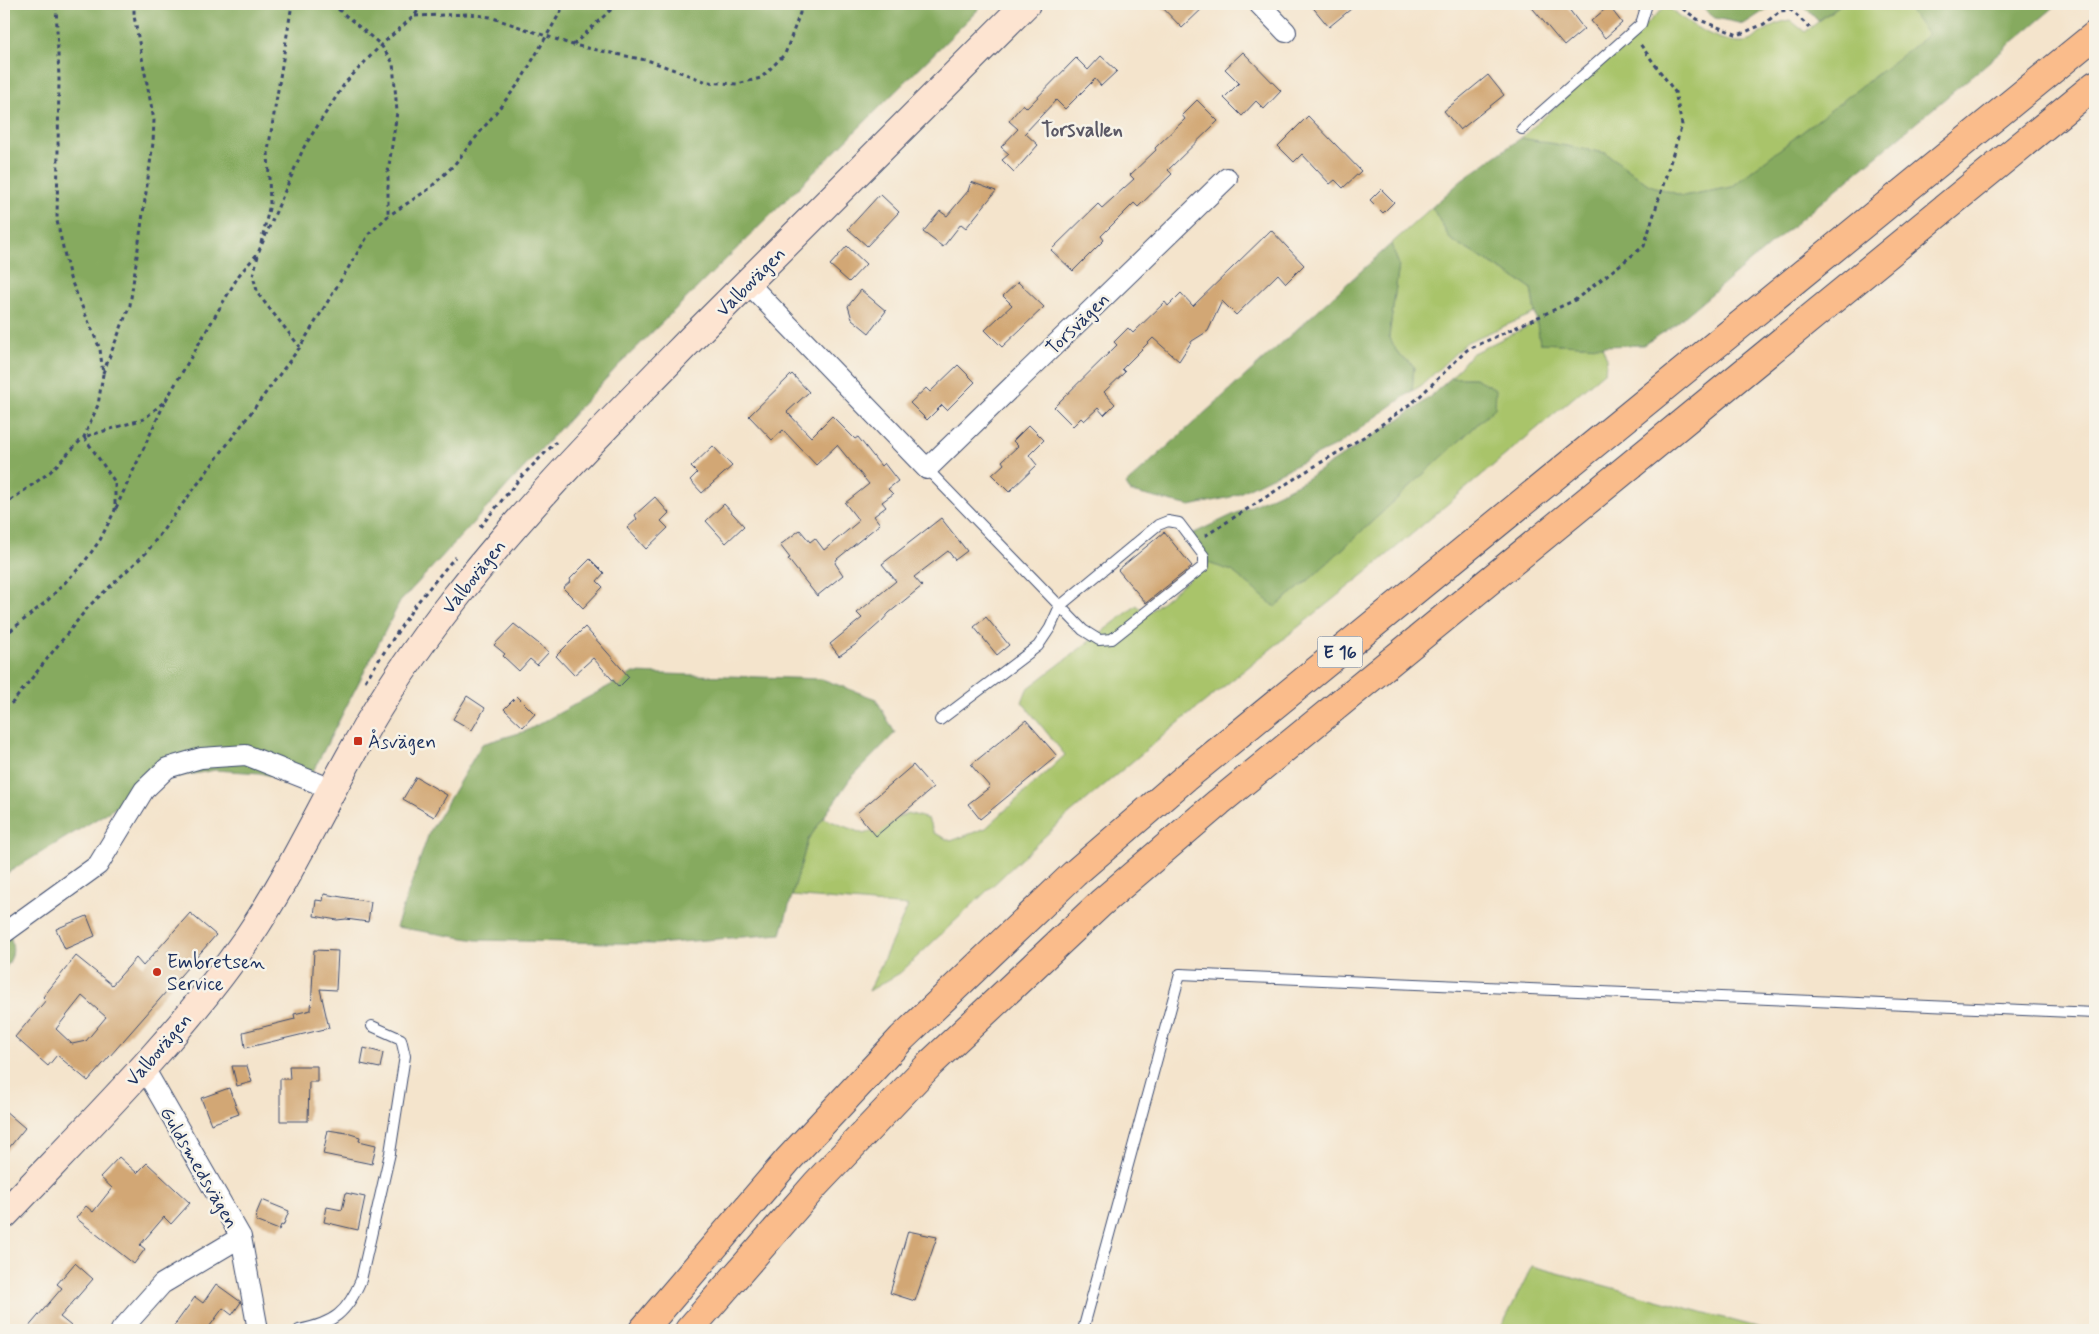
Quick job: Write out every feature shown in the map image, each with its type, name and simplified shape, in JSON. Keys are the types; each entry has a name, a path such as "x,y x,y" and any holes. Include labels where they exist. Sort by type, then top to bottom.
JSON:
{"highway":[{"name":"E 16","path":"642,1330 788,1160 902,1038 1074,874 1184,778 2095,34"},
{"name":"E 16","path":"689,1330 816,1184 931,1064 1101,903 1316,722 2095,85"}],"main road":[{"name":"Valbovägen","path":"4,1214 144,1068 208,990 247,938 293,864 332,789 393,683 483,562 588,446 1026,4"}],"street":[{"path":"1259,4 1286,32"},
{"name":"Torsvägen","path":"927,468 1227,178"},
{"path":"748,283 927,468"},
{"path":"4,933 98,865 144,790 167,768 201,758 246,756 332,789"},
{"name":"Guldsmedsvägen","path":"121,1330 162,1284 241,1237 144,1068"},
{"path":"241,1237 258,1330"}],"lane":[{"path":"1522,128 1641,24 1646,4"},
{"path":"927,468 1060,606 1083,630 1099,640 1112,639 1204,566 1204,556 1179,522 1168,521 1158,526 1060,606 1050,628 1038,646 940,720"},
{"path":"1083,1330 1180,974 2095,1013"},
{"path":"299,1330 323,1323 341,1314 352,1300 361,1280 390,1153 405,1056 401,1039 372,1026"}],"path":[{"path":"56,4 59,79 57,221 70,278 100,349 103,374"},
{"path":"4,505 50,472 84,437 98,405 103,374 130,305 154,143 154,120 134,16 134,4"},
{"path":"292,4 268,151 270,204 253,276 258,294 300,347"},
{"path":"332,4 382,46 393,63 397,112 388,172 388,216"},
{"path":"4,636 48,600 83,564 100,540 166,400 240,276 258,253 304,147 345,83 414,16 423,4"},
{"path":"4,708 13,702 89,606 146,553 300,347 370,234 388,216 429,190 454,165 520,82 564,4"},
{"path":"573,45 617,4"},
{"path":"414,16 470,14 490,18 573,45 650,61 707,82 736,84 761,78 785,54 800,13 801,4"},
{"path":"1676,4 1697,19 1738,35 1764,24 1780,11 1791,10 1810,28"},
{"path":"1194,543 1374,430 1417,399 1467,350 1575,300 1644,246 1682,124 1675,92 1632,33"},
{"path":"84,437 144,419 166,400"},
{"path":"84,437 115,482 115,510"}],"green space":[{"path":"4,4 984,4 616,368 400,602 306,785 260,773 215,770 161,780 4,875"},
{"path":"1697,4 1783,4 1770,7 1744,24 1715,18"},
{"path":"1802,4 1841,4 1818,21"},
{"path":"1841,4 1905,4 1929,35 1732,187 1683,196 1649,185 1606,153 1521,138 1666,6 1705,32 1728,41 1739,42 1751,40 1770,27 1790,20 1805,32"},
{"path":"1905,4 2058,4 1672,327 1643,345 1602,346 1540,343 1531,288 1450,239 1432,207 1461,181 1521,138 1606,153 1649,185 1683,196 1732,187 1928,35"},
{"path":"1432,207 1450,239 1531,288 1535,313 1467,342 1422,385 1412,391 1414,366 1398,355 1389,336 1399,265 1391,244"},
{"path":"1391,244 1399,265 1389,336 1398,354 1414,366 1412,391 1339,444 1231,497 1190,506 1131,492 1126,484"},
{"path":"1537,322 1540,343 1602,346 1607,358 1605,371 1367,572 1182,720 1060,822 900,973 869,991 908,906 792,896 808,840 823,818 864,834 908,813 928,819 934,833 951,841 986,828 1065,755 1022,702 1027,689 1137,605 1146,615 1208,563 1232,571 1276,606 1310,579 1495,408 1475,378 1451,378 1471,354"},
{"path":"1451,378 1475,378 1496,389 1495,408 1310,579 1275,607 1232,571 1208,563 1192,534 1300,483 1418,407"},
{"path":"633,673 822,679 876,699 895,733 850,779 808,840 781,934 655,944 476,940 396,927 429,833 482,744 526,731"},
{"path":"9,933 12,952 10,961 4,970 4,938"},
{"path":"1532,1266 1768,1330 1500,1330"}],"building":[{"path":"1159,4 1207,4 1182,28"},
{"path":"1310,4 1357,4 1329,27"},
{"path":"1529,4 1565,4 1584,29 1564,46"},
{"path":"1609,6 1622,23 1605,38 1591,21"},
{"path":"1243,52 1281,91 1264,109 1256,101 1242,116 1224,98 1239,83 1225,69"},
{"path":"1101,56 1117,71 1101,86 1095,79 1065,109 1056,100 1025,133 1038,145 1014,172 1002,160 1009,154 1001,147 1018,129 1009,121 1023,104 1027,108 1076,58 1088,70"},
{"path":"1488,75 1504,95 1460,130 1444,111"},
{"path":"1197,100 1218,121 1168,170 1172,174 1138,207 1134,203 1101,236 1104,240 1073,271 1051,250 1098,204 1102,208 1134,179 1130,175 1185,119 1182,115"},
{"path":"1308,116 1361,171 1343,188 1335,180 1330,184 1302,154 1294,162 1278,146"},
{"path":"971,182 996,191 966,228 961,224 943,247 923,232 940,211 947,216 968,191"},
{"path":"1381,189 1394,202 1383,213 1370,200"},
{"path":"880,194 899,212 867,246 848,229"},
{"path":"1271,230 1304,265 1286,283 1278,274 1236,315 1222,301 1208,331 1192,341 1179,361 1153,338 1122,369 1125,372 1104,392 1115,404 1104,415 1098,408 1084,421 1081,418 1073,426 1054,407 1117,345 1114,342 1128,328 1133,333 1165,302 1168,306 1181,293 1193,306"},
{"path":"847,246 866,264 849,282 830,265"},
{"path":"1018,282 1044,307 1002,347 985,330 1012,305 1003,296"},
{"path":"861,290 886,311 869,333 852,319 848,306"},
{"path":"958,365 975,382 947,410 942,405 927,420 910,403 926,388 930,392"},
{"path":"792,374 809,392 787,412 811,437 832,416 855,439 858,437 881,466 884,463 898,481 888,489 893,494 882,502 886,507 874,516 880,524 837,559 835,563 843,575 817,596 788,559 790,558 780,545 800,530 810,542 815,538 824,550 859,521 845,503 869,484 837,445 816,465 783,430 772,440 749,416"},
{"path":"1029,425 1044,440 1029,455 1037,465 1009,492 992,475 1004,464 1002,461 1018,446 1013,441"},
{"path":"713,446 732,466 702,493 690,480 697,473 691,467"},
{"path":"655,497 669,513 661,521 668,528 646,549 627,528 637,519 635,515"},
{"path":"724,504 744,526 726,543 706,521"},
{"path":"941,518 967,551 955,560 948,551 914,577 922,586 889,613 855,645 839,656 830,644 862,618 857,613 896,581 882,564"},
{"path":"1164,532 1192,566 1146,603 1118,570"},
{"path":"590,559 604,573 597,581 603,587 583,608 563,588"},
{"path":"986,617 1009,645 997,655 974,627"},
{"path":"514,624 549,652 537,665 530,659 519,671 503,656 505,654 494,645"},
{"path":"585,627 629,677 619,687 593,658 574,675 556,656"},
{"path":"467,696 485,708 472,730 453,719"},
{"path":"517,696 535,714 523,727 504,709"},
{"path":"1026,720 1057,756 980,819 968,804 990,787 971,765"},
{"path":"913,765 933,788 876,836 857,813"},
{"path":"416,777 447,795 434,817 403,799"},
{"path":"324,894 371,902 368,922 314,916 316,900 323,901"},
{"path":"190,913 216,935 88,1081 57,1055 48,1066 15,1037 46,1000 43,997 76,956 112,985 136,958 143,966","holes":["82,996 106,1017 86,1041 72,1044 56,1029"]},
{"path":"87,916 95,936 65,949 56,929"},
{"path":"314,950 338,951 336,990 320,989 329,1028 245,1048 243,1032 295,1019 294,1014 311,1010"},
{"path":"364,1048 383,1053 380,1068 361,1064"},
{"path":"232,1066 247,1066 252,1082 237,1086"},
{"path":"289,1066 317,1066 317,1082 309,1082 308,1121 280,1121 280,1079 290,1079"},
{"path":"229,1088 239,1114 211,1124 201,1098"},
{"path":"4,1110 25,1128 4,1154"},
{"path":"328,1130 360,1137 359,1141 376,1145 372,1164 323,1154"},
{"path":"119,1157 137,1173 147,1163 190,1203 171,1224 164,1217 140,1245 145,1249 134,1264 76,1218 86,1206 93,1212 112,1188 100,1177"},
{"path":"346,1193 365,1197 358,1230 324,1222 327,1207 342,1210"},
{"path":"262,1200 289,1211 283,1226 281,1225 279,1230 256,1221 257,1212"},
{"path":"908,1231 937,1237 915,1301 890,1293"},
{"path":"75,1263 93,1279 60,1317 76,1330 26,1330 62,1288 57,1284"},
{"path":"216,1284 241,1302 232,1315 223,1308 207,1330 171,1330 195,1297 203,1303"}],"place":[{"name":"Åsvägen","path":"358,741"},
{"name":"Embretsen Service","path":"157,972"}],"district":[{"name":"Torsvallen","path":"1082,129"}]}
